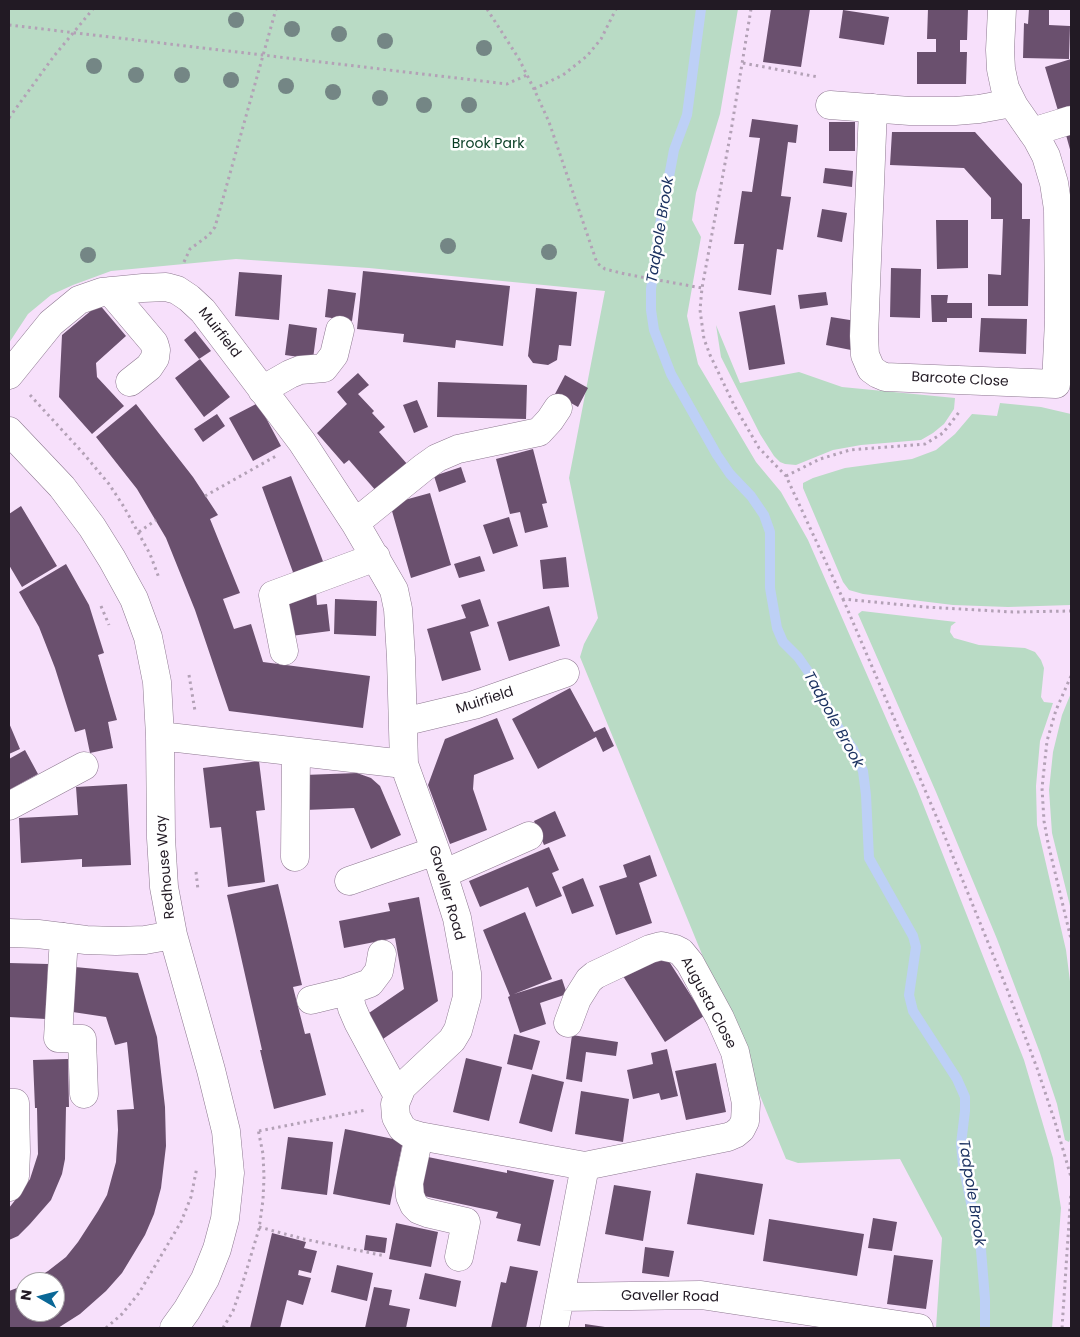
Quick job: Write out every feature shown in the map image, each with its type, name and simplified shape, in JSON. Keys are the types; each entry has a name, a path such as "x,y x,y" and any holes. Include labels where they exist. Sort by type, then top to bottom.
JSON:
{"street":[{"name":"Barcote Close","path":"873,108 864,336 865,355 871,368 885,377 1056,384 1059,320 1058,209 1054,184 1046,156 1012,103 1005,88 1001,69 1002,9"},
{"path":"830,105 910,111 955,111 1012,103"},
{"path":"1032,132 1071,120"},
{"path":"9,375 51,322 79,300 110,291 166,287 177,290"},
{"name":"Muirfield","path":"177,290 203,311 302,442 355,523 394,590 398,609 404,764"},
{"path":"110,291 154,343 156,350 155,358 149,367 130,382"},
{"path":"262,390 300,370 324,368 334,355 340,330"},
{"path":"355,523 437,458 458,449 539,432 558,408"},
{"name":"Redhouse Way","path":"9,431 62,488 92,527 134,599 148,637 156,682 160,736 161,838 164,887 173,935 212,1070 226,1131 230,1173 225,1219 217,1249 204,1280 174,1328"},
{"path":"284,651 273,595 376,557"},
{"name":"Muirfield","path":"403,722 474,706 565,673"},
{"path":"160,736 404,764"},
{"path":"295,857 296,752"},
{"name":"Gaveller Road","path":"397,1100 402,1087 452,1040 458,1030 467,998 467,973 459,928 439,863 404,764"},
{"path":"9,806 84,766"},
{"path":"349,881 439,863 529,836"},
{"path":"9,933 116,941 145,940 173,935"},
{"path":"64,937 58,1038 82,1039 84,1094"},
{"name":"Augusta Close","path":"568,1023 577,999 589,980 595,975 650,949 661,946 675,949 681,952 690,963 720,1018 735,1052 744,1094 745,1121 741,1129 728,1137 584,1166"},
{"path":"311,1000 348,991 370,983 379,971 382,954"},
{"path":"348,991 358,1022 397,1100 396,1117 402,1128 409,1133 419,1136 584,1166 554,1328"},
{"path":"9,1103 15,1103 16,1152 15,1176 9,1187"},
{"path":"419,1136 410,1183 410,1196 414,1205 427,1214 466,1222 459,1257"},
{"name":"Gaveller Road","path":"560,1297 701,1295 778,1317 919,1328"}],"path":[{"path":"9,118 48,63 93,9"},
{"path":"177,290 184,263 190,250 209,235 215,227 276,9"},
{"path":"487,9 502,30 534,89 549,122 595,259 600,266 613,271 702,288"},
{"path":"534,89 563,75 586,56 601,39 616,9"},
{"path":"751,9 743,64 702,288 700,310 704,339 718,372 751,436 768,458 786,476 843,599 943,832 1000,972 1037,1068 1071,1177"},
{"path":"9,25 507,84 527,76"},
{"path":"743,64 823,78 830,105"},
{"path":"786,476 820,459 850,450 919,446 932,441 952,422 972,395 974,381"},
{"path":"205,496 302,442"},
{"path":"138,532 156,520"},
{"path":"843,599 926,607 1012,612 1071,611"},
{"path":"1071,676 1056,710 1047,741 1042,788 1044,821 1048,843 1071,940"},
{"path":"259,1131 397,1100"},
{"path":"1062,1328 1071,1192"},
{"path":"260,1227 304,1239 385,1256"}],"green space":[{"name":"Brook Park","path":"9,9 738,9 720,114 696,193 692,220 701,237 687,316 698,364 756,462 781,492 808,540 917,789 1024,1060 1053,1158 1061,1208 1052,1328 936,1328 942,1238 900,1159 798,1163 786,1159 580,657 584,644 598,618 569,478 605,291 369,268 236,259 111,271 73,285 51,295 28,314 9,343"},
{"path":"716,325 740,383 799,372 842,387 955,398 954,409 944,424 921,440 861,445 833,450 796,465 785,464 774,456 760,434 721,357"},
{"path":"1000,403 1041,407 1071,414 1071,605 1008,607 953,605 863,594 849,590 843,582 803,488 803,483 845,468 912,459 936,450 955,434 972,414 997,416"},
{"path":"862,611 956,622 951,626 950,632 954,638 979,645 1025,648 1035,652 1041,660 1044,668 1041,697 1044,702 1053,703 1040,741 1036,786 1037,825 1066,950 1071,989 1071,1137 1069,1142 1065,1140 1057,1104 1040,1053 997,939 936,792 858,614"},
{"path":"1071,693 1071,910 1052,833 1049,790 1053,752 1062,715"}],"building":[{"path":"771,9 810,9 801,67 763,62"},
{"path":"928,9 968,9 967,40 960,40 960,52 967,52 966,84 917,84 917,52 936,52 936,39 927,39"},
{"path":"1029,9 1049,9 1049,25 1070,26 1069,59 1023,58 1024,23 1028,24"},
{"path":"843,10 889,17 884,45 839,38"},
{"path":"1071,59 1071,111 1059,114 1045,67"},
{"path":"752,119 798,125 796,143 788,142 781,196 791,197 783,250 777,249 771,295 738,290 744,244 734,244 742,191 752,192 760,138 749,137"},
{"path":"829,122 855,122 855,151 829,151"},
{"path":"892,132 975,132 1022,184 1022,219 1030,219 1028,306 988,306 988,274 1001,275 1003,219 991,219 991,198 964,168 890,165"},
{"path":"1071,134 1071,153 1066,135"},
{"path":"825,168 853,171 852,187 823,183"},
{"path":"822,209 847,213 842,242 817,237"},
{"path":"936,220 968,220 968,268 937,269"},
{"path":"891,268 921,269 920,318 890,317"},
{"path":"363,271 510,286 503,346 456,340 455,348 403,342 404,334 357,329"},
{"path":"239,272 282,275 279,320 235,316"},
{"path":"536,288 577,292 571,346 559,345 557,360 548,365 533,363 528,356"},
{"path":"328,289 356,293 352,321 325,317"},
{"path":"826,292 828,305 800,309 798,295"},
{"path":"931,295 948,295 947,303 972,303 972,318 947,318 947,322 932,322"},
{"path":"99,304 126,336 96,363 97,377 124,406 92,434 59,397 62,335"},
{"path":"775,305 785,364 749,370 739,312"},
{"path":"831,317 856,321 851,350 826,345"},
{"path":"981,318 1027,319 1026,354 979,352"},
{"path":"289,324 317,328 313,359 285,355"},
{"path":"195,331 211,351 199,359 184,340"},
{"path":"200,359 230,397 204,417 175,378"},
{"path":"358,373 369,385 358,394 374,411 372,413 385,427 379,432 408,465 377,492 349,460 344,464 317,433 347,404 337,392"},
{"path":"565,375 588,388 578,407 555,394"},
{"path":"438,382 527,385 526,419 437,417"},
{"path":"417,400 428,427 414,433 403,405"},
{"path":"258,403 281,446 253,461 229,418"},
{"path":"136,404 193,477 218,515 210,519 240,593 223,599 234,629 251,624 263,662 370,676 363,728 229,711 195,610 166,538 137,489 96,437"},
{"path":"217,414 225,426 203,442 194,429"},
{"path":"533,449 547,503 542,504 548,527 525,533 520,512 510,514 496,459"},
{"path":"461,467 466,482 439,492 434,476"},
{"path":"291,476 324,564 294,575 262,487"},
{"path":"430,493 451,565 411,578 390,504"},
{"path":"21,506 57,566 22,587 9,565 9,514"},
{"path":"509,517 518,546 493,554 483,525"},
{"path":"480,556 485,571 459,578 454,564"},
{"path":"566,557 569,587 543,589 540,560"},
{"path":"66,564 89,605 104,653 98,655 117,720 108,722 113,748 90,753 85,729 75,732 55,668 39,627 19,592"},
{"path":"316,592 317,605 327,604 330,631 291,636 286,595"},
{"path":"335,599 377,601 376,636 334,634"},
{"path":"480,599 489,626 470,632 481,670 442,681 427,629 466,618 461,605"},
{"path":"549,606 560,646 509,661 497,622"},
{"path":"570,688 594,732 605,727 614,746 603,752 596,737 538,769 512,719"},
{"path":"497,718 514,759 474,775 473,789 487,830 450,844 428,785 445,739"},
{"path":"9,723 20,749 9,754"},
{"path":"25,750 38,774 9,790 9,759"},
{"path":"259,761 265,810 256,811 265,882 228,887 221,827 210,828 203,768"},
{"path":"357,773 371,778 380,786 401,835 371,849 354,808 305,810 304,775"},
{"path":"127,784 131,865 82,867 82,859 21,863 19,818 78,815 76,787"},
{"path":"555,811 566,836 544,845 534,821"},
{"path":"549,847 559,870 552,873 562,896 536,907 528,887 480,907 469,881"},
{"path":"650,855 657,876 639,883 652,923 616,935 599,886 627,877 623,865"},
{"path":"583,878 594,906 572,914 562,887"},
{"path":"278,884 302,985 293,987 305,1034 310,1033 326,1095 274,1109 227,895"},
{"path":"419,897 438,1001 383,1039 366,1015 404,989 395,938 344,948 339,921 390,911 388,903"},
{"path":"525,912 552,979 514,994 562,979 567,994 540,1003 546,1024 520,1033 508,997 510,996 483,930"},
{"path":"663,952 704,1016 665,1042 623,976"},
{"path":"9,963 48,964 46,1019 9,1017"},
{"path":"75,967 138,973 157,1037 165,1107 166,1146 161,1188 154,1214 145,1235 122,1273 106,1291 80,1314 58,1328 9,1328 9,1291 15,1289 15,1322 65,1322 65,1272 46,1272 66,1257 78,1242 107,1195 116,1162 117,1110 134,1109 127,1042 115,1045 106,1017 66,1011"},
{"path":"514,1034 540,1041 532,1070 507,1064"},
{"path":"572,1035 618,1042 616,1056 586,1052 582,1082 566,1079"},
{"path":"667,1049 678,1096 661,1100 659,1093 633,1099 627,1070 653,1064 651,1053"},
{"path":"466,1058 502,1067 489,1121 453,1112"},
{"path":"68,1059 69,1107 66,1107 65,1159 62,1174 51,1200 18,1236 9,1240 9,1208 30,1179 38,1154 33,1060"},
{"path":"716,1063 726,1112 686,1120 675,1071"},
{"path":"532,1074 564,1082 552,1132 519,1123"},
{"path":"581,1091 629,1099 623,1142 575,1134"},
{"path":"345,1129 403,1141 390,1205 333,1194"},
{"path":"288,1137 333,1142 327,1195 281,1189"},
{"path":"423,1156 507,1173 507,1170 554,1180 540,1246 517,1241 521,1224 496,1218 498,1212 415,1194"},
{"path":"696,1173 763,1184 754,1235 687,1224"},
{"path":"614,1185 651,1191 643,1241 605,1234"},
{"path":"873,1218 897,1222 892,1251 868,1248"},
{"path":"769,1219 864,1234 857,1276 763,1261"},
{"path":"396,1223 438,1232 431,1267 389,1259"},
{"path":"272,1233 306,1242 304,1248 317,1251 311,1273 299,1270 298,1275 311,1278 303,1305 287,1300 280,1328 250,1328"},
{"path":"366,1235 387,1238 385,1253 364,1250"},
{"path":"645,1247 674,1251 669,1277 642,1273"},
{"path":"894,1255 933,1260 926,1309 887,1304"},
{"path":"337,1265 373,1273 367,1301 331,1292"},
{"path":"510,1266 538,1271 526,1328 491,1328 501,1282 506,1283"},
{"path":"425,1273 461,1281 456,1307 419,1299"},
{"path":"374,1287 392,1290 389,1305 410,1309 406,1328 365,1328"},
{"path":"585,1324 605,1327 605,1328 585,1328"}],"waterway":[{"name":"Tadpole Brook","path":"701,9 687,115 674,150 661,219 651,289 651,310 654,330 671,374 717,455 764,515 770,532 770,588 777,628 783,642 798,657 812,677 836,724 853,749 863,771 869,858 913,936 916,947 909,995 913,1011 957,1079 965,1097 961,1144 963,1165 981,1250 985,1328"}]}
